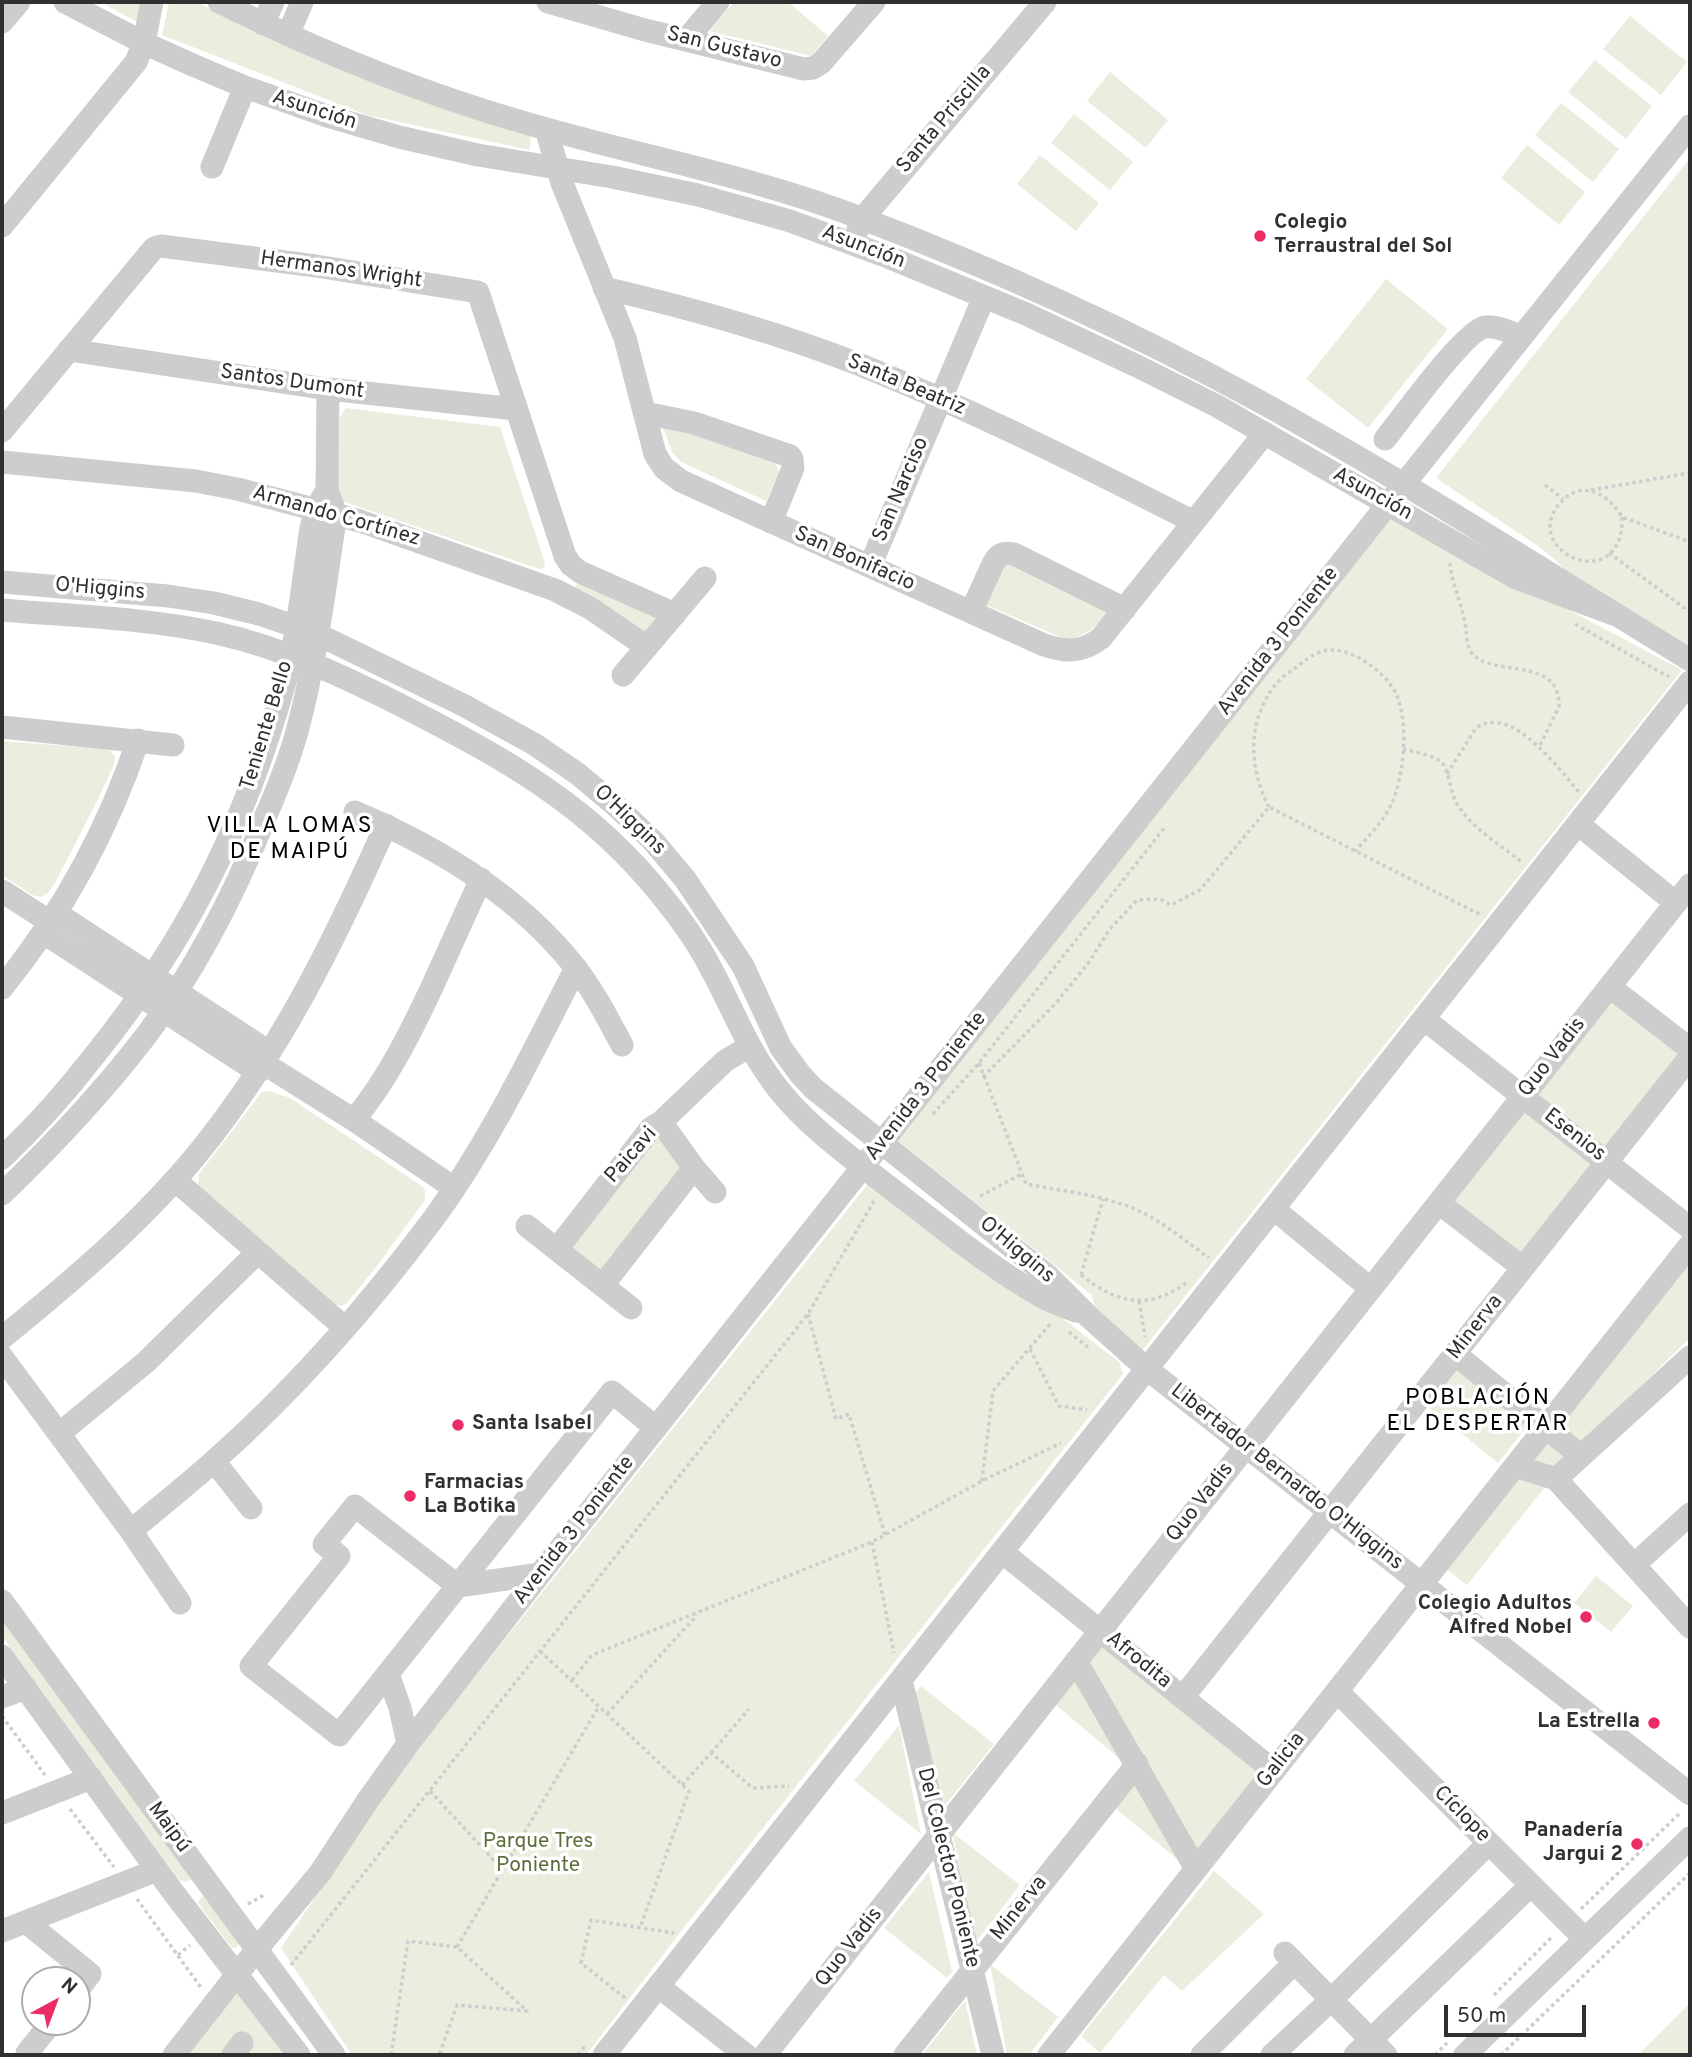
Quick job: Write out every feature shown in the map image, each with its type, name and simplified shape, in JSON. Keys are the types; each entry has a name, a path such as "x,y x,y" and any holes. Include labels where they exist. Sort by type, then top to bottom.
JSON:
{"street":[{"path":"2,22 19,2"},
{"name":"Asunción","path":"65,2 144,43 245,88 327,116 478,155 622,179 719,201 790,220 852,243 1096,346 1265,433 1516,578 1616,615"},
{"path":"2,226 132,68 144,43 152,2"},
{"name":"Asunción","path":"219,2 288,35 420,88 545,129 750,182 863,218 1010,280 1125,332 1255,399 1404,484 1690,660"},
{"path":"263,23 273,2"},
{"path":"288,35 302,2"},
{"path":"686,40 718,2"},
{"name":"San Gustavo","path":"561,4 686,40 810,69 826,58 874,2"},
{"name":"Santa Priscilla","path":"852,243 863,218 1045,2"},
{"path":"212,167 245,88"},
{"name":"Avenida 3 Poniente","path":"174,2055 320,1873 408,1744 541,1574 656,1428 871,1172 882,1143 1690,125"},
{"name":"San Bonifacio","path":"545,129 557,169 625,338 655,454 671,474 681,481 1044,645 1065,650 1085,649 1108,630 1265,433"},
{"name":"Hermanos Wright","path":"2,431 153,248 161,246 303,264 478,292 565,556 572,565"},
{"name":"Santa Beatriz","path":"604,288 670,303 857,364 1086,467 1194,522"},
{"name":"San Narciso","path":"870,566 984,297"},
{"path":"1385,439 1458,348 1476,331 1491,327 1522,336"},
{"name":"Santos Dumont","path":"69,350 328,389 516,409"},
{"name":"Teniente Bello","path":"2,1194 105,1086 169,1001 216,925 255,844 279,785 299,726 317,634 326,505 328,389"},
{"path":"645,413 704,426 790,456 793,468 771,522"},
{"name":"Armando Cortínez","path":"2,462 196,481 326,505 555,590 590,608 647,647"},
{"name":"Teniente Bello","path":"2,1158 79,1075 147,986 192,913 229,839 255,776 284,685 311,528 326,505"},
{"path":"971,612 997,556 1007,552 1125,609"},
{"path":"555,590 572,565 587,576 675,614"},
{"path":"623,675 705,578"},
{"name":"O'Higgins","path":"2,582 192,599 296,626 512,731 578,774 635,822 685,879 743,966 772,1031 790,1062 813,1088 1047,1275 1147,1369"},
{"name":"O'Higgins","path":"2,610 197,629 252,642 291,655 369,689 490,752 553,792 580,812 642,871 680,918 712,971 766,1073 791,1105 871,1172 991,1265 1041,1296 1089,1317"},
{"path":"604,2055 1593,806 1681,680"},
{"path":"2,727 173,745"},
{"path":"2,988 50,922 95,841 115,802 138,740"},
{"path":"355,812 386,825 481,879 516,905 576,968 622,1045"},
{"path":"1578,824 1683,894"},
{"path":"2,1338 93,1261 175,1180 200,1151 263,1062 313,979 352,902 386,825"},
{"path":"354,1121 386,1077 403,1046 481,879"},
{"path":"2,891 454,1188"},
{"name":"Quo Vadis","path":"765,2055 1683,894"},
{"path":"131,1531 214,1461 289,1387 403,1257 454,1188 510,1095 576,968"},
{"path":"1609,987 1690,1049"},
{"name":"Esenios","path":"1424,1019 1690,1228"},
{"name":"Paicavi","path":"556,1249 651,1128 661,1122 724,1061 750,1046"},
{"name":"Minerva","path":"1183,1697 1690,1057"},
{"path":"661,1122 715,1192"},
{"path":"603,1285 694,1168"},
{"path":"175,1180 344,1327"},
{"path":"1439,1203 1523,1268"},
{"path":"1274,1209 1371,1289"},
{"path":"527,1226 631,1308"},
{"name":"Galicia","path":"1060,2051 1196,1869 1690,1245"},
{"path":"59,1434 146,1362 258,1252"},
{"path":"1455,1354 1581,1456"},
{"path":"2,1357 131,1531 180,1603"},
{"path":"1556,1479 1690,1357"},
{"name":"Libertador Bernardo O'Higgins","path":"1147,1369 1690,1794"},
{"path":"541,1574 458,1586 355,1506 324,1544 339,1556 251,1666 339,1735 388,1674 458,1586 612,1392 656,1428"},
{"path":"214,1461 251,1508"},
{"path":"1515,1466 1556,1479 1690,1627"},
{"path":"1634,1565 1690,1514"},
{"name":"Afrodita","path":"1002,1552 1274,1771"},
{"name":"Maipú","path":"2,1601 334,2055"},
{"name":"Maipú","path":"2,1656 173,1892 299,2055"},
{"path":"1076,1661 1196,1869"},
{"path":"388,1674 408,1744"},
{"name":"Del Colector Poniente","path":"901,1680 993,2055"},
{"path":"2,1698 26,1688"},
{"name":"Cíclope","path":"1337,1691 1585,1939"},
{"name":"Minerva","path":"905,2055 1137,1764"},
{"path":"2,1813 91,1778"},
{"path":"1459,2046 1585,1939 1690,1838"},
{"path":"1272,2055 1332,2000 1489,1843"},
{"path":"2,1931 157,1870"},
{"path":"173,1892 188,1891 199,1887 206,1880"},
{"path":"1202,2055 1289,1958 1332,2000 1370,2050 1531,1885"},
{"path":"26,1922 80,1966"},
{"path":"658,1986 746,2055"},
{"path":"27,2053 41,2036"}],"path":[{"path":"1622,517 1620,538 1615,548 1596,561 1585,562 1563,553 1555,543 1551,531 1556,508 1563,499 1574,493 1690,473"},
{"path":"1545,485 1563,499"},
{"path":"1586,491 1608,497 1622,517 1690,542"},
{"path":"1449,538 1452,580 1461,602 1468,646 1472,654 1500,665 1533,671 1545,677 1556,690 1559,706 1539,747"},
{"path":"1609,553 1690,612"},
{"path":"1566,619 1681,680"},
{"path":"1355,851 1392,802 1404,749 1403,723 1398,697 1390,682 1377,670 1341,651 1317,651 1279,681 1264,701 1255,725 1255,763 1262,794 1269,807 1355,851 1485,917"},
{"path":"1447,774 1476,728 1483,723 1502,723 1539,747 1593,806"},
{"path":"1404,749 1440,761 1446,768 1452,793 1462,811 1526,865"},
{"path":"983,1077 1055,1004 1090,961 1108,930 1137,900 1160,899 1171,905 1200,890 1269,807"},
{"path":"927,1122 979,1063 1165,827"},
{"path":"979,1063 1026,1184 1103,1199 1133,1209 1152,1218 1213,1261"},
{"path":"280,1980 808,1314 877,1195 871,1172"},
{"path":"962,1206 1022,1174"},
{"path":"1081,1275 1103,1199"},
{"path":"1202,1264 1208,1257"},
{"path":"1047,1275 1081,1275 1111,1296 1139,1301 1172,1293 1191,1277"},
{"path":"1139,1301 1145,1337"},
{"path":"808,1314 836,1419 849,1414 885,1535"},
{"path":"982,1481 993,1391 1054,1320"},
{"path":"1030,1349 1059,1406 1090,1410"},
{"path":"572,1680 592,1655 872,1542 982,1481 1068,1439"},
{"path":"872,1542 895,1656"},
{"path":"607,1714 698,1613"},
{"path":"540,1651 689,1791 640,1928"},
{"path":"457,1947 599,1706"},
{"path":"682,1785 749,1709"},
{"path":"711,1753 752,1788 792,1786"},
{"path":"430,1791 502,1869"},
{"path":"1492,1998 1690,1804"},
{"path":"1502,2055 1690,1873"},
{"path":"642,2007 624,1997 581,1964 591,1920 675,1933 687,1929 697,1937"},
{"path":"391,2055 408,1941 457,1947 527,2011 457,2005 439,2055"},
{"path":"1435,2055 1459,2046"}],"green space":[{"path":"100,2 142,2 139,23"},
{"path":"169,2 197,2 254,32 531,135 530,150 367,115 162,35"},
{"path":"734,2 788,2 828,36 811,56 709,31"},
{"path":"1630,16 1687,62 1661,95 1603,49"},
{"path":"1595,60 1652,106 1626,139 1568,92"},
{"path":"1110,72 1168,120 1146,148 1087,101"},
{"path":"1561,103 1619,149 1593,182 1535,135"},
{"path":"1074,114 1133,162 1110,190 1051,143"},
{"path":"1527,145 1585,192 1559,225 1501,178"},
{"path":"1040,155 1099,203 1076,231 1017,184"},
{"path":"1690,158 1690,647 1576,581 1538,546 1436,478"},
{"path":"1386,279 1448,329 1368,428 1306,379"},
{"path":"346,408 500,427 545,563 544,568 539,569 342,501 338,489 340,417"},
{"path":"663,428 698,432 773,457 779,472 766,501 681,462 672,452"},
{"path":"1394,517 1682,670 1141,1352 1097,1316 1092,1295 896,1139 1388,520"},
{"path":"1012,559 1103,603 1107,613 1084,634 1065,639 986,605 1000,561"},
{"path":"577,583 662,618 646,636 575,590"},
{"path":"2,741 105,749 111,751 115,757 114,765 95,805 55,883 48,893 41,897 32,895 2,875"},
{"path":"1611,996 1688,1056 1610,1157 1533,1097"},
{"path":"269,1091 290,1098 425,1189 425,1200 377,1266 346,1304 341,1306 333,1304 198,1185 199,1174 262,1092"},
{"path":"1521,1104 1594,1161 1519,1258 1445,1200"},
{"path":"656,1133 681,1168 602,1272 569,1248"},
{"name":"Parque Tres Poniente","path":"868,1184 1030,1293 1119,1362 1123,1374 586,2055 352,2055 281,1948 406,1763"},
{"path":"1690,1262 1690,1338 1579,1446 1559,1428"},
{"path":"1457,1366 1529,1424 1498,1463 1426,1405"},
{"path":"1550,1439 1571,1456 1552,1473 1529,1466"},
{"path":"1518,1477 1549,1482 1467,1585 1445,1568"},
{"path":"1596,1576 1633,1606 1611,1632 1574,1603"},
{"path":"2,1611 192,1879 186,1882 179,1880 2,1636"},
{"path":"1103,1640 1270,1773 1202,1860 1085,1664"},
{"path":"1078,1673 1128,1766 1055,1704"},
{"path":"921,1686 994,1744 938,1814 912,1697"},
{"path":"899,1725 921,1834 854,1781"},
{"path":"1138,1776 1188,1868 1114,1807"},
{"path":"952,1832 1020,1885 975,1943"},
{"path":"1214,1871 1264,1914 1182,1991 1164,1975 1100,2053 1081,2036"},
{"path":"929,1872 952,1971 947,1978 884,1928"},
{"path":"207,1894 240,1943 237,1947 232,1948 198,1903 200,1898"},
{"path":"990,1964 1058,2017 1029,2055 1007,2055"},
{"path":"239,1989 289,2055 186,2055"},
{"path":"965,2001 977,2055 922,2055"},
{"path":"1690,2003 1690,2055 1638,2055"}],"place":[{"name":"Colegio Terraustral del Sol","path":"1260,236"},
{"name":"Santa Isabel","path":"458,1425"},
{"name":"Farmacias La Botika","path":"410,1496"},
{"name":"Colegio Adultos Alfred Nobel","path":"1586,1617"},
{"name":"La Estrella","path":"1654,1723"},
{"name":"Panadería Jargui 2","path":"1637,1844"}],"district":[{"name":"VILLA LOMAS DE MAIPÚ","path":"290,840"},
{"name":"POBLACIÓN EL DESPERTAR","path":"1478,1412"}]}
